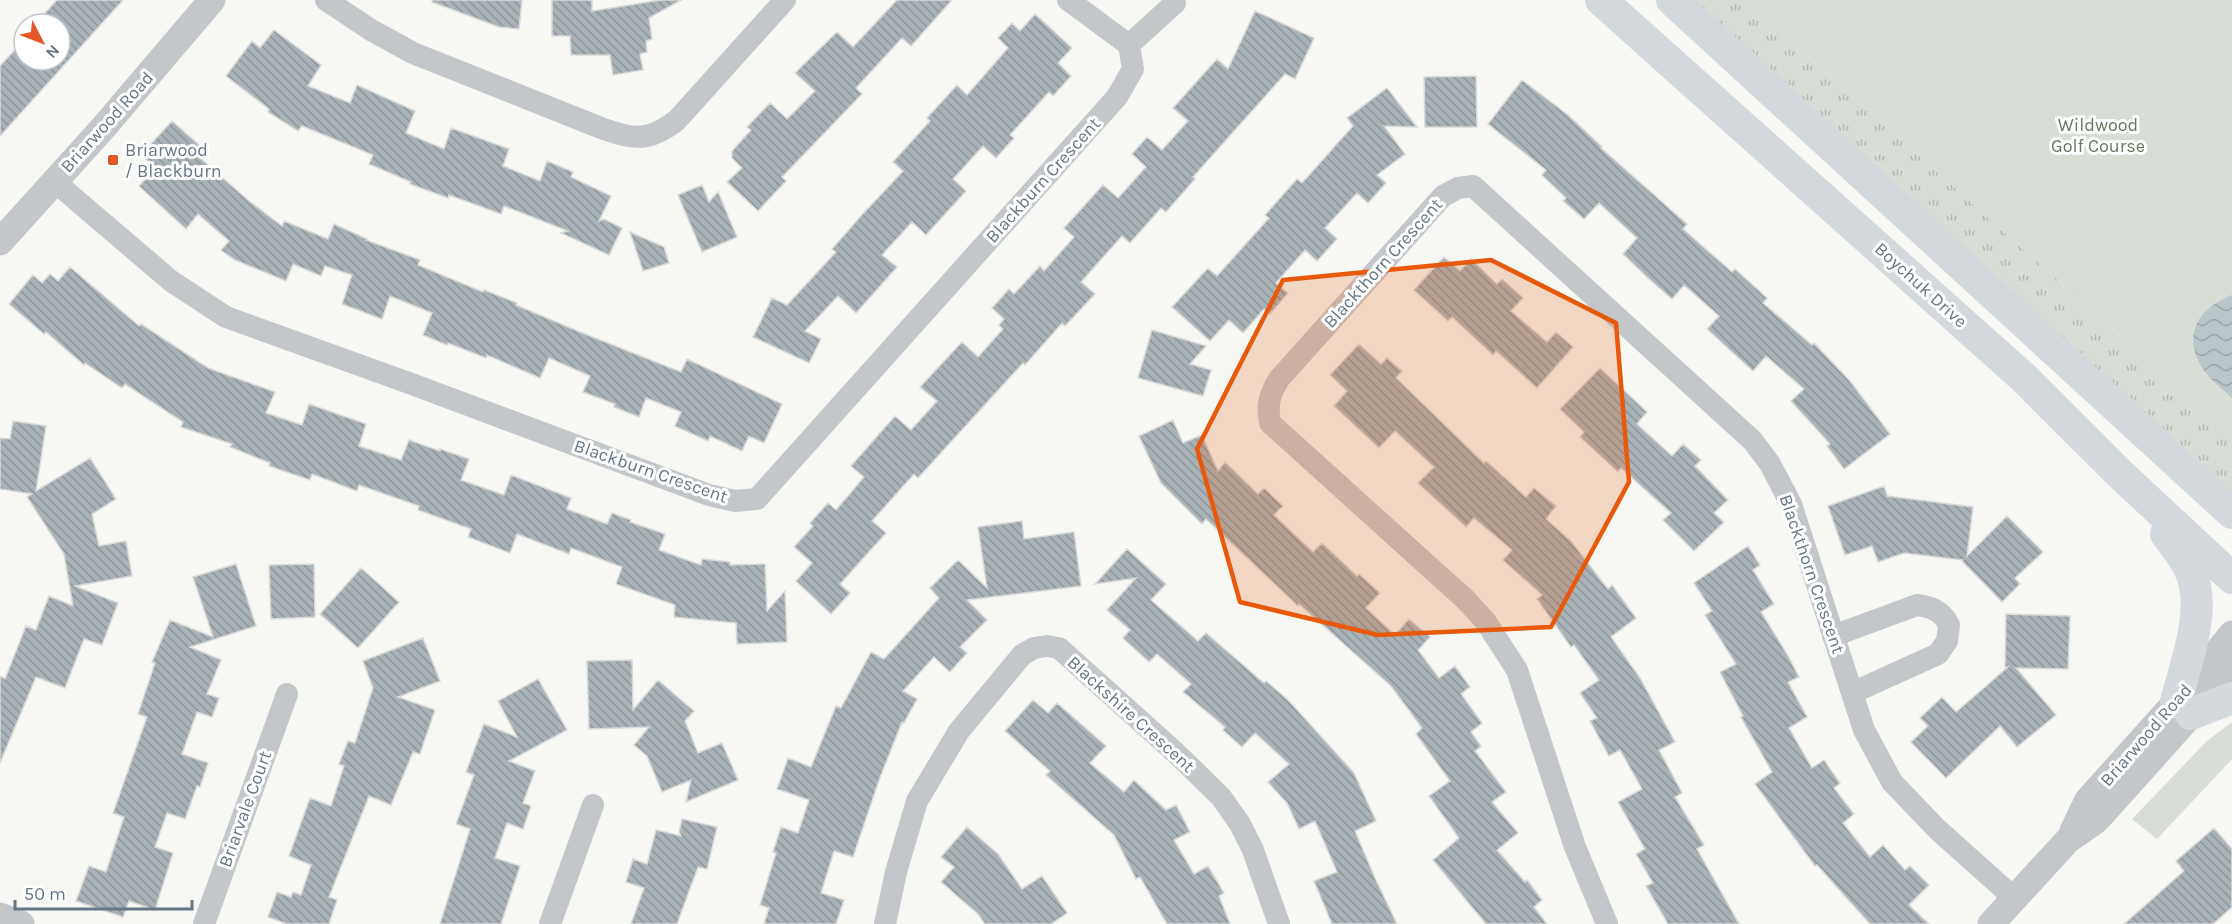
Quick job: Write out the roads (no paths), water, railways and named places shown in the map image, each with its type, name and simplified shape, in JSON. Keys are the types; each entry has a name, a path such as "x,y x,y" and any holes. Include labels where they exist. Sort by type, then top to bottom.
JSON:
{"main road":[{"name":"Boychuk Drive","path":"1601,0 2025,379 2120,474 2232,578"},
{"path":"1672,0 2232,513"},
{"path":"2120,474 2184,558 2193,577 2197,602 2184,708 2232,698"}],"street":[{"name":"Briarwood Road","path":"0,242 111,119 212,0"},
{"path":"326,0 371,30 433,62 611,132 644,137 661,132 677,120 785,0"},
{"path":"1068,0 1130,45 1174,3"},
{"name":"Blackburn Crescent","path":"54,181 171,281 226,318 409,383 709,495 735,501 757,499 1117,97 1133,69 1130,45"},
{"name":"Blackthorn Crescent","path":"1607,924 1575,847 1516,669 1499,639 1466,600 1270,423 1267,408 1270,393 1279,379 1443,196 1458,188 1473,186 1753,441 1770,464 1791,504 1864,730 1892,782 1937,829 2014,898"},
{"path":"1833,636 1917,605 1930,607 1940,613 1949,625 1947,640 1938,654 1852,693"},
{"name":"Briarwood Road","path":"2184,708 2232,634"},
{"name":"Blackshire Crescent","path":"885,924 896,872 917,801 958,731 1010,669 1022,655 1034,648 1047,646 1059,648 1177,754 1221,797 1240,824 1253,850 1279,924"},
{"name":"Briarwood Road","path":"1991,924 2068,840 2088,800 2184,708 2232,669"},
{"name":"Briarvale Court","path":"204,924 287,694"},
{"path":"550,924 593,804"},
{"path":"0,916 21,924"}],"water":[{"path":"2232,295 2232,398 2211,379 2201,366 2193,341 2194,330 2199,319 2218,302"}],"place":[{"name":"Briarwood / Blackburn","path":"113,160"}],"park label":[{"name":"Wildwood Golf Course","path":"2098,135"}]}
